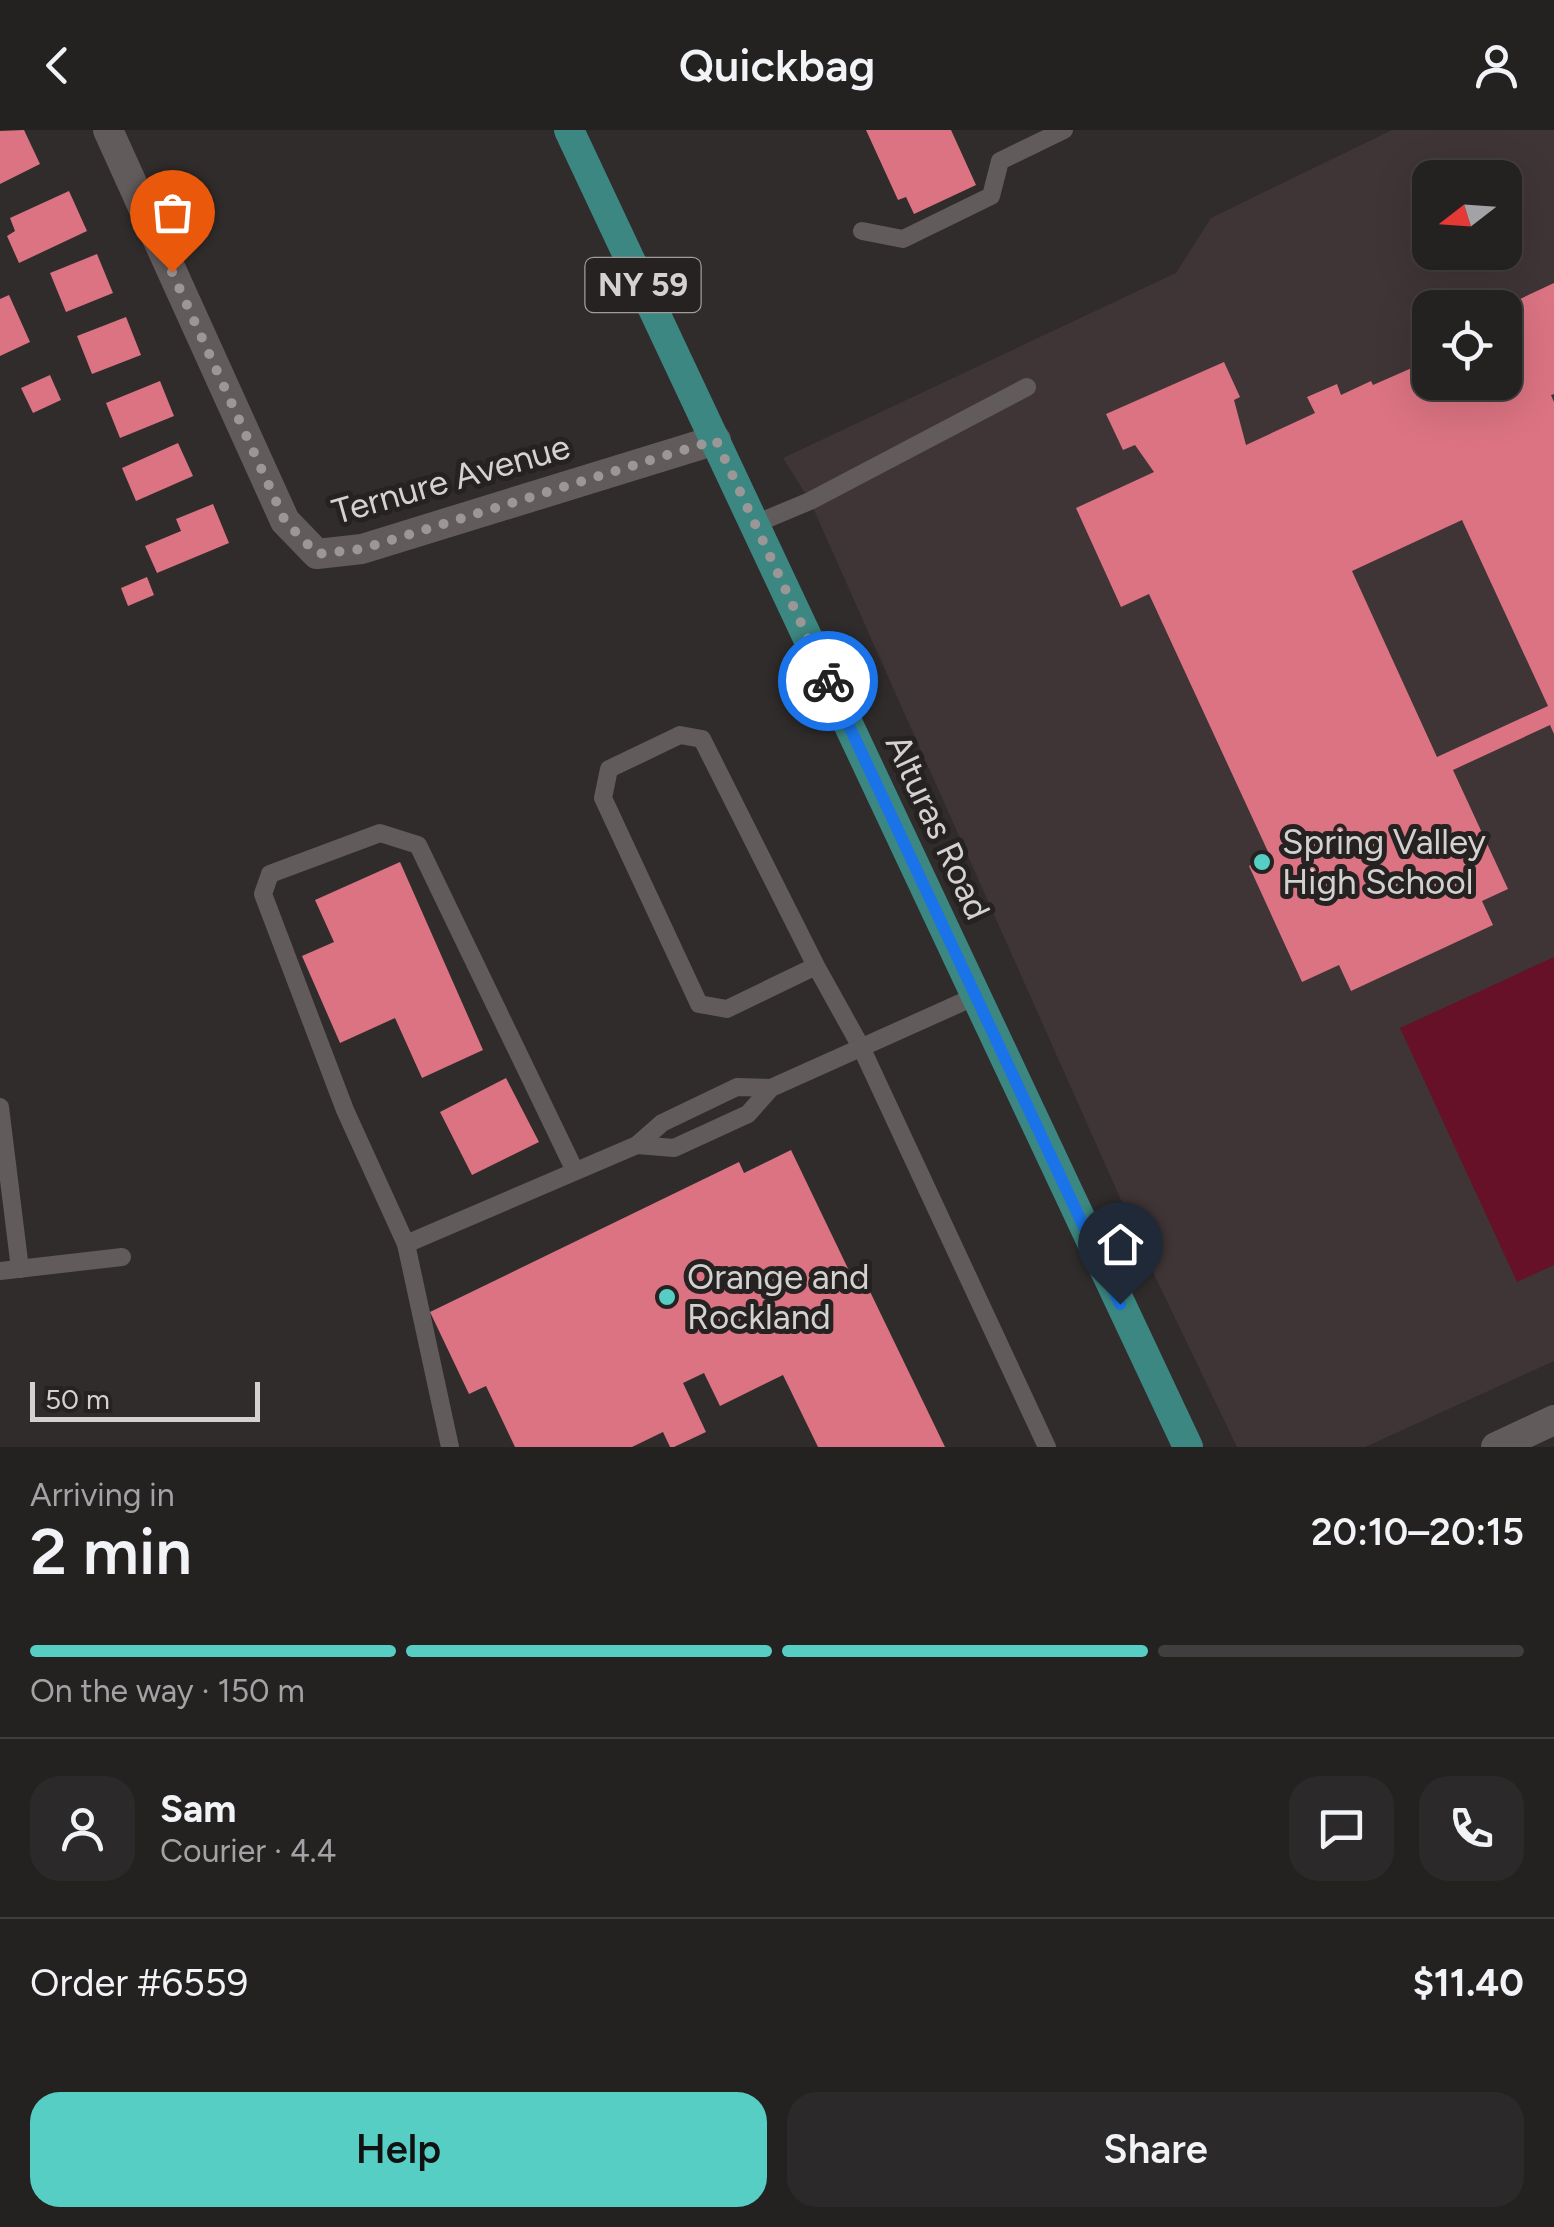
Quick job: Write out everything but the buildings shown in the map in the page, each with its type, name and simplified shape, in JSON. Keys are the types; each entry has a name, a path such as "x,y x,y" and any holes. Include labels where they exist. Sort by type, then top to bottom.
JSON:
{"main road":[{"name":"Alturas Road","path":"569,130 1188,1447"}],"street":[{"name":"Ternure Avenue","path":"108,130 285,521 317,554 362,549 716,440"},
{"path":"1496,1447 1554,1420"}],"lane":[{"path":"862,231 903,238 991,196 1000,161 1064,130"},
{"path":"755,524 810,501 1028,387"},
{"path":"816,966 727,1009 699,1004 603,798 608,769 680,735 702,740 816,966 862,1047 1047,1447"},
{"path":"450,1447 406,1244 345,1110 264,894 270,874 380,834 418,845 575,1171"},
{"path":"637,1145 674,1148 748,1114 771,1088 976,996"},
{"path":"406,1244 637,1145 662,1123 738,1088 771,1088"},
{"path":"0,1107 20,1269"},
{"path":"0,1271 122,1257"}],"shaded area":[{"name":"Spring Valley High School","path":"1392,130 1554,130 1554,1361 1365,1447 1237,1447 1153,1272 810,501 783,458 1176,273 1211,218"},
{"path":"1554,957 1554,1265 1517,1282 1400,1028"}],"way so far":[{"path":"172,272 285,521 317,554 362,549 716,440 828,681"}],"place":[{"name":"Spring Valley High School","path":"1262,862"},
{"name":"Orange and Rockland","path":"667,1297"}],"route":[{"path":"828,681 1120,1304"}]}
